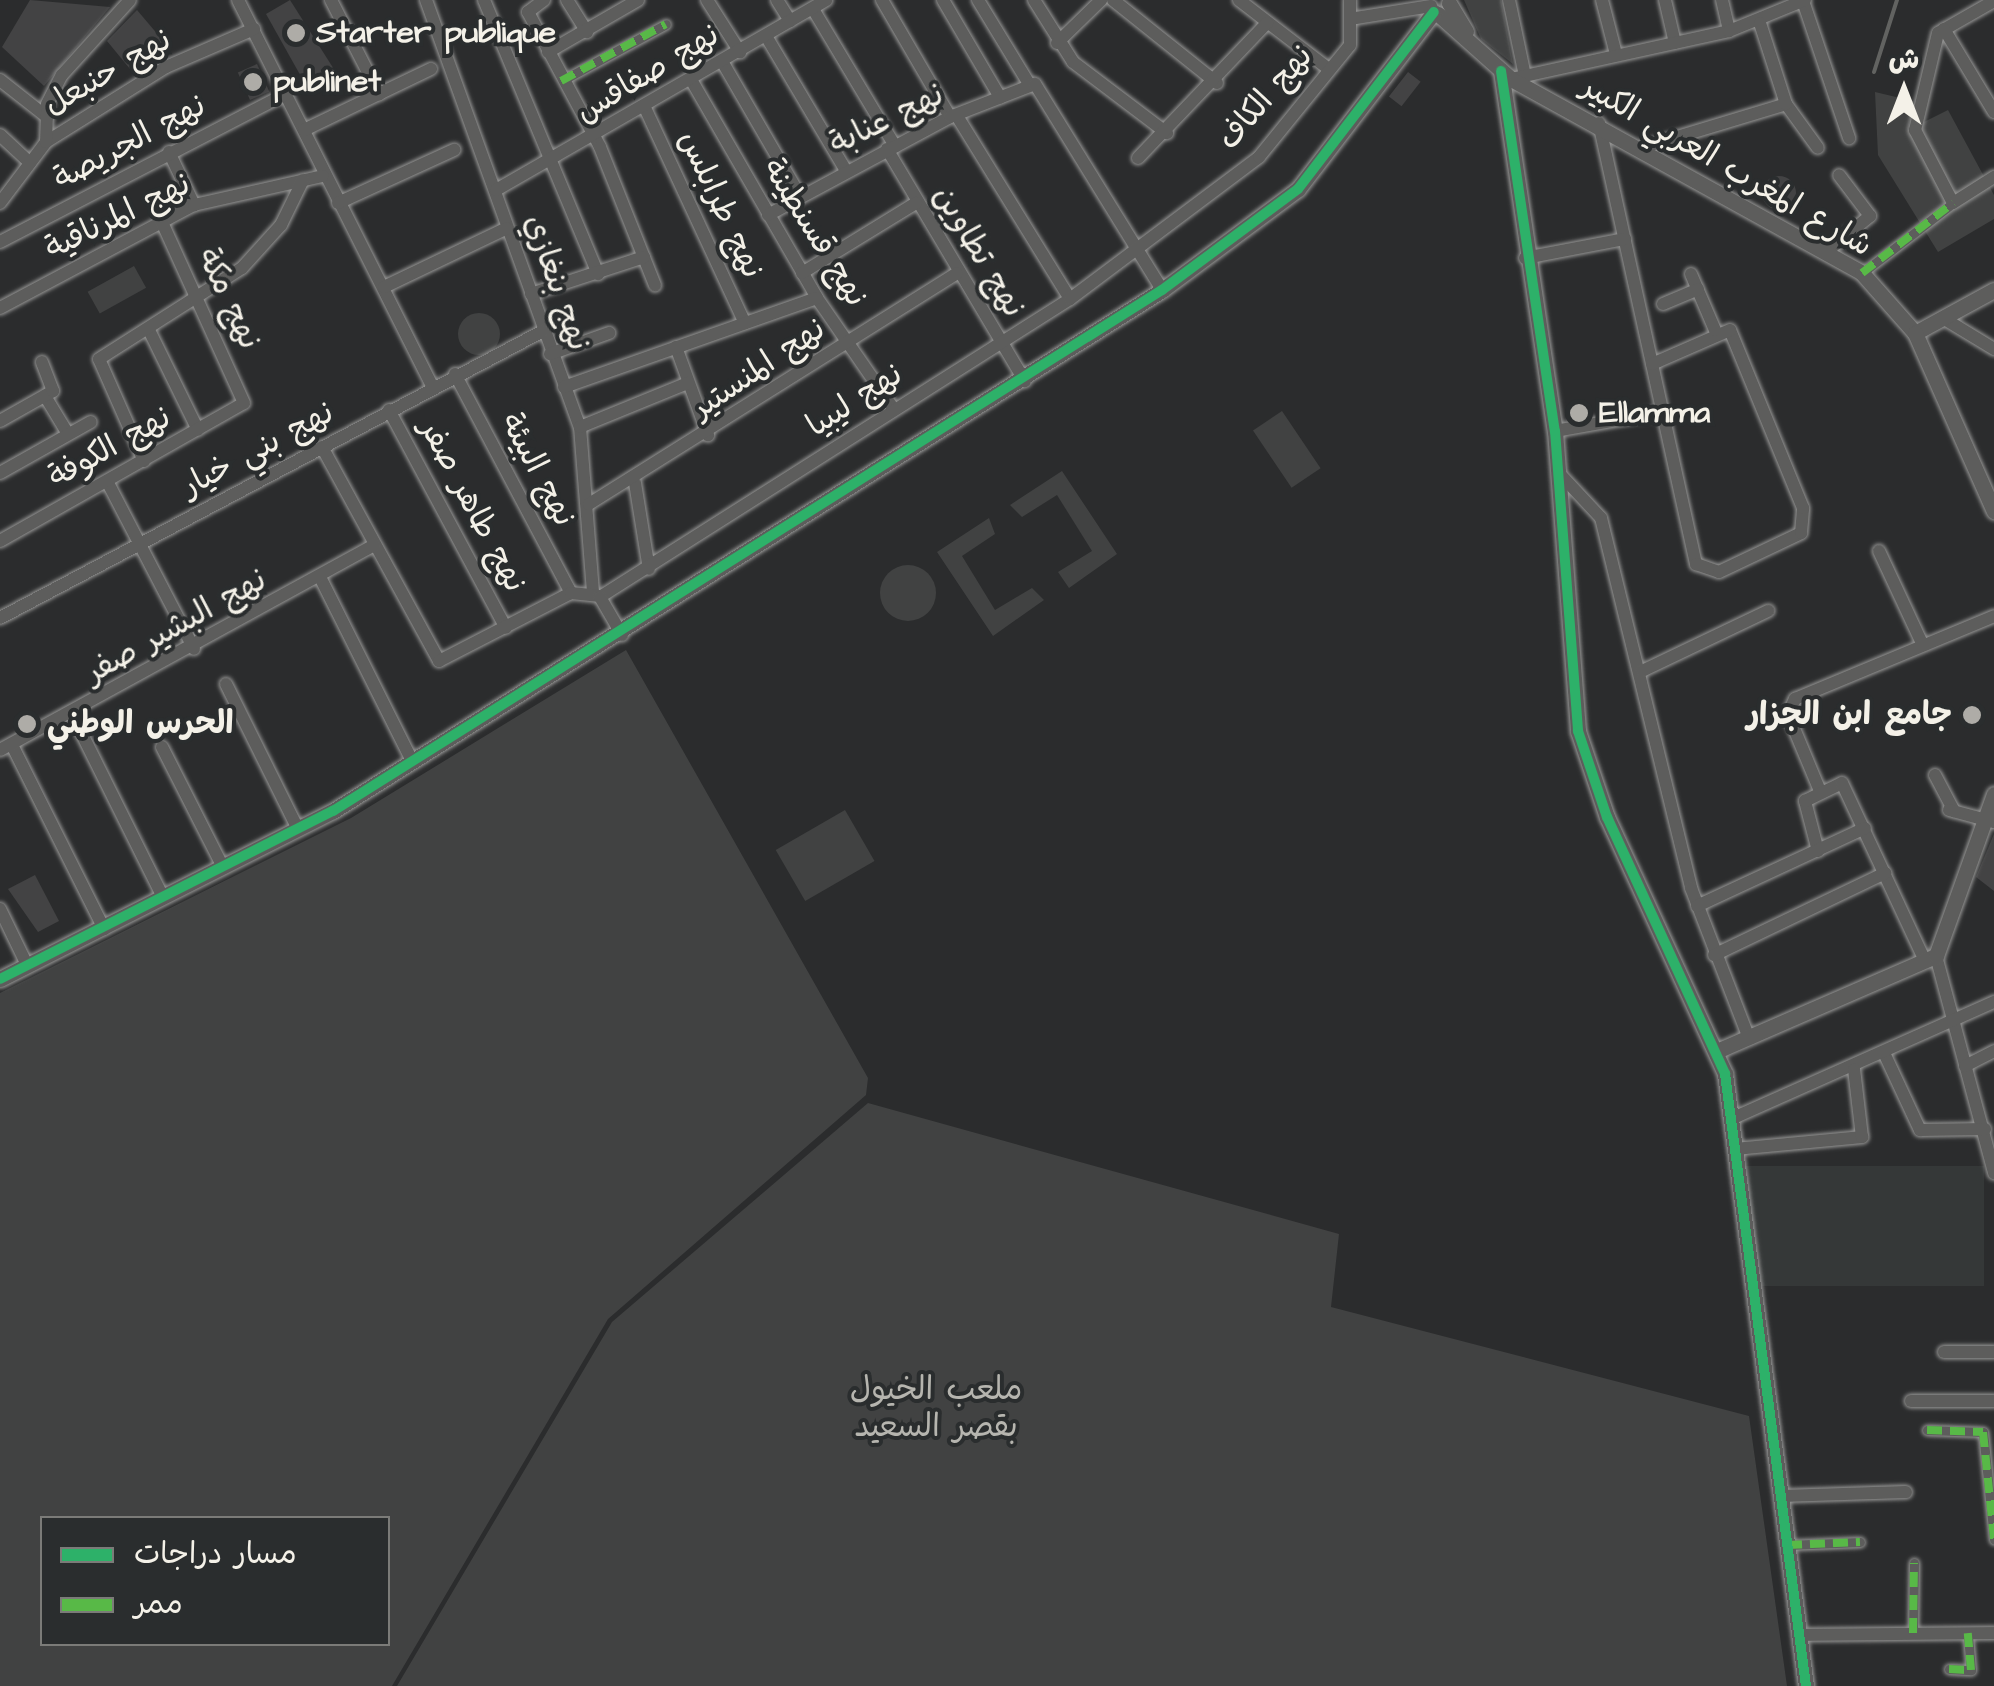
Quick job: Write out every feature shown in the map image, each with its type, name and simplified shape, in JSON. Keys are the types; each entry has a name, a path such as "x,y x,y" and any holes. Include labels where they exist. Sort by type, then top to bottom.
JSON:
{"street":[{"path":"2,193 46,142 46,117 62,75 130,0"},
{"path":"238,0 432,386"},
{"path":"331,0 379,94"},
{"name":"نهج بنغازي","path":"426,0 496,190 550,354 580,427 597,595 622,636"},
{"path":"484,0 555,160 598,274"},
{"path":"544,0 528,9 593,139 655,285"},
{"path":"567,0 586,32"},
{"path":"708,0 740,52"},
{"path":"777,0 790,22"},
{"name":"نهج صفاقس","path":"496,190 693,83 826,0"},
{"path":"882,0 1070,299"},
{"path":"943,0 1000,97"},
{"path":"978,0 1162,290"},
{"path":"1034,0 1057,44 1168,132"},
{"path":"1057,44 1102,0"},
{"path":"1113,0 1217,83"},
{"path":"1239,0 1326,67"},
{"path":"1350,0 1356,18 1436,5"},
{"path":"1509,0 1526,258 1555,431 1578,731 1607,817 1717,1052 1731,1119 1806,1686"},
{"path":"1602,0 1616,54"},
{"path":"1665,0 1675,42"},
{"path":"1722,0 1729,32"},
{"path":"1512,75 1729,32 1760,23 1804,0 1849,138"},
{"path":"1954,204 1915,130 1930,52 1944,29 1994,0"},
{"path":"548,52 638,2"},
{"path":"0,980 298,829 413,763 622,636 1162,290 1298,189 1436,5"},
{"name":"شارع المغرب العربي الكبير","path":"1436,5 1476,47 1512,75 1862,273 1915,332 1994,511"},
{"name":"نهج تطاوين","path":"812,9 891,147 916,203 956,273 1025,381"},
{"name":"نهج الكاف","path":"1136,247 1259,157 1326,67 1350,44 1356,18"},
{"path":"1138,158 1217,83 1267,23"},
{"path":"1760,23 1786,104 1818,148"},
{"path":"561,81 666,24"},
{"name":"نهج حنبعل","path":"46,142 166,67 254,29"},
{"path":"1944,29 1994,112"},
{"path":"766,36 845,169"},
{"path":"722,63 800,196"},
{"path":"304,130 431,69"},
{"path":"0,80 46,117"},
{"name":"نهج قسنطينة","path":"693,83 817,298 850,340 893,408"},
{"name":"نهج عنابة","path":"768,215 845,169 954,116 1032,84"},
{"name":"نهج الجريصة","path":"0,242 287,94"},
{"path":"1644,147 1786,104"},
{"name":"نهج طرابلس","path":"646,110 745,323"},
{"path":"1598,123 1625,239 1652,364 1699,570 1718,572 1801,533 1803,508 1730,330 1715,330 1652,364"},
{"path":"0,135 30,163"},
{"path":"338,203 454,150"},
{"path":"169,152 194,205"},
{"name":"نهج المرناقية","path":"0,308 194,205 324,176"},
{"path":"1826,252 1870,216 1839,176"},
{"path":"1862,273 1994,177"},
{"path":"144,461 98,362 199,302 260,252 303,180"},
{"path":"802,273 916,203"},
{"name":"نهج مكة","path":"161,220 244,400"},
{"path":"384,287 507,228"},
{"path":"1526,258 1625,239"},
{"name":"نهج ليبيا","path":"597,595 648,569 893,408 1070,299 1136,247"},
{"path":"531,294 644,257"},
{"name":"نهج المنستير","path":"589,504 635,483 956,273"},
{"path":"1691,274 1715,330"},
{"path":"1663,304 1698,289"},
{"path":"1915,332 1994,290"},
{"path":"564,387 817,298"},
{"path":"1944,318 1994,349"},
{"path":"149,330 198,430"},
{"name":"نهج بني خيار","path":"0,618 542,331"},
{"path":"550,354 610,333"},
{"path":"676,347 708,436"},
{"path":"0,422 55,388 42,362"},
{"name":"نهج البيئة","path":"455,374 571,592"},
{"path":"580,427 688,382"},
{"path":"45,396 68,434"},
{"name":"نهج الكوفة","path":"0,541 244,400"},
{"name":"نهج طاهر صفر","path":"389,410 506,628"},
{"path":"1555,431 1663,412"},
{"path":"91,422 0,473 68,434 91,422"},
{"path":"322,446 440,661 571,592 597,595"},
{"path":"1558,472 1601,518 1642,671 1697,906 1749,1038"},
{"path":"107,481 194,649"},
{"path":"635,483 648,569"},
{"name":"نهج البشير صفر","path":"6,747 73,716 375,545"},
{"path":"1879,551 1922,641"},
{"path":"320,578 413,763"},
{"path":"1642,671 1768,611"},
{"path":"1820,791 1791,704 1922,641 1994,616"},
{"path":"226,684 298,829"},
{"path":"73,716 164,898"},
{"path":"6,747 104,929"},
{"path":"162,747 223,867"},
{"path":"1935,774 1952,810 1989,820"},
{"path":"1818,850 1804,806 1820,791 1846,786 1930,958 1994,1173"},
{"path":"1717,1052 1930,958 1989,820 1994,794"},
{"path":"1697,906 1865,828"},
{"path":"1714,954 1886,873"},
{"path":"0,908 28,967"},
{"path":"1731,1119 1854,1070 1994,1002"},
{"path":"1964,1066 1994,1052"},
{"path":"1884,1056 1920,1130 1984,1129"},
{"path":"1735,1149 1862,1137 1854,1070"},
{"path":"1944,1352 1994,1352"},
{"path":"1911,1401 1994,1401"},
{"path":"1927,1430 1983,1432 1994,1539"},
{"path":"1781,1496 1906,1492"},
{"path":"1787,1545 1860,1542"},
{"path":"1913,1633 1914,1563"},
{"path":"1949,1669 1971,1670 1968,1633"},
{"path":"1798,1634 1994,1633"}],"shaded area":[{"path":"1744,1166 1984,1166 1984,1286 1744,1286"}],"green space":[{"path":"1464,0 1501,0 1513,64 1481,39"},
{"path":"1875,92 1913,101 1908,130 1948,110 1994,195 1994,219 1938,252 1878,155"},
{"path":"134,266 146,288 100,314 88,292"},
{"path":"479,313 494,319 500,334 494,349 479,355 464,349 458,334 464,319"},
{"path":"1282,411 1321,468 1292,488 1253,431"},
{"path":"1062,471 1117,554 1069,588 1058,572 1092,551 1057,495 1022,517 1010,505"},
{"path":"989,518 995,534 962,556 995,610 1032,588 1044,600 993,636 937,552"},
{"path":"908,565 928,573 936,593 928,613 908,621 888,613 880,593 888,573"},
{"path":"626,650 868,1078 866,1095 608,1319 392,1686 0,1686 0,993 351,818"},
{"path":"845,810 875,861 805,901 776,850"},
{"name":"ملعب الخيول بقصر السعيد","path":"868,1103 1339,1234 1331,1307 1749,1416 1787,1686 397,1686 612,1322"}],"building":[{"path":"30,0 110,7 44,86 2,47"},
{"path":"290,0 337,74 308,89 266,14"},
{"path":"137,10 165,43 130,69 107,41"},
{"name":"publinet","path":"257,64 269,91 250,100 238,73"},
{"path":"1408,72 1421,82 1402,106 1389,96"},
{"path":"1779,176 1791,181 1796,193 1791,205 1779,210 1767,205 1762,193 1767,181"},
{"path":"1994,834 1994,891 1976,877"},
{"path":"35,875 59,921 38,932 8,889"}],"waterway":[{"path":"1874,72 1897,0"}],"marked path":[{"path":"561,81 666,24"},
{"path":"1862,273 1953,203"},
{"path":"1927,1430 1983,1432 1994,1539"},
{"path":"1787,1545 1860,1542"},
{"path":"1913,1633 1914,1563"},
{"path":"1949,1669 1971,1670 1968,1633"}],"cycle path":[{"path":"0,979 333,811 1162,290 1298,189 1434,12"},
{"path":"1501,71 1555,431 1578,731 1607,817 1725,1074 1806,1686"}],"place":[{"name":"Starter publique","path":"296,33"},
{"name":"publinet","path":"253,82"},
{"name":"Ellamma","path":"1579,413"},
{"name":"جامع ابن الجزار","path":"1972,715"},
{"name":"الحرس الوطني","path":"27,724"}]}
